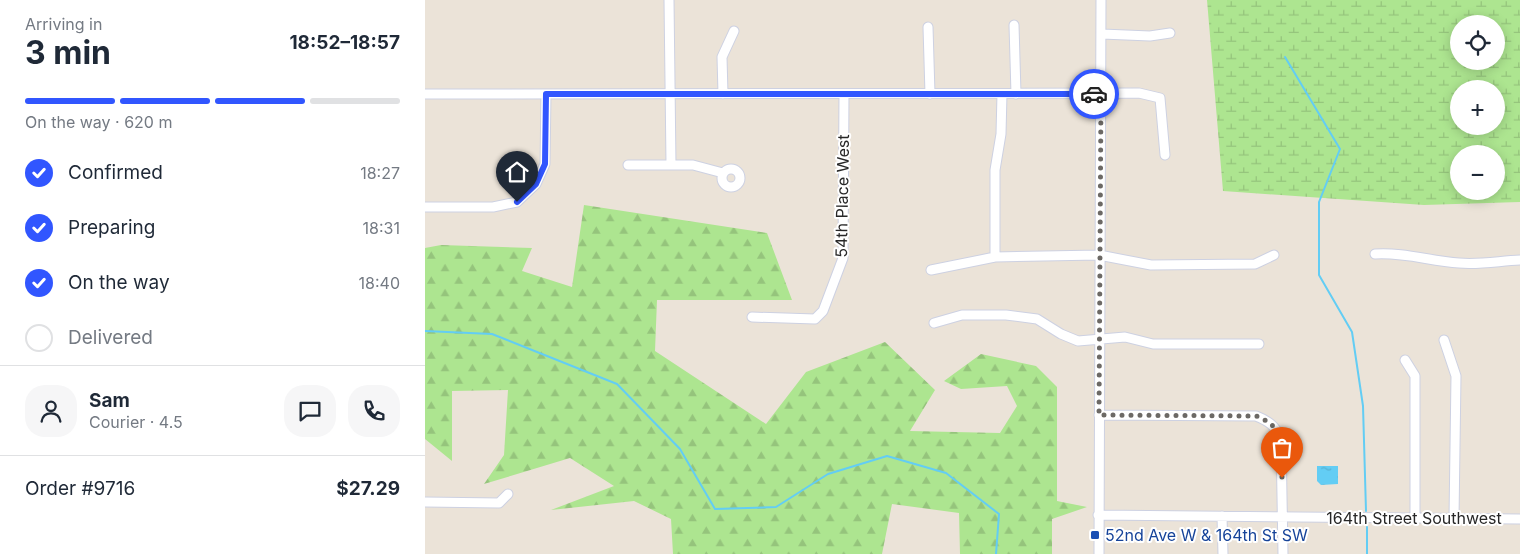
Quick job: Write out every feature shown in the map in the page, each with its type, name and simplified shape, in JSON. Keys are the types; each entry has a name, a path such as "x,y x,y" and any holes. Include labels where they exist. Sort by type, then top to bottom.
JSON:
{"street":[{"path":"669,0 671,164"},
{"path":"1099,554 1101,0"},
{"path":"1014,25 1016,94"},
{"path":"929,27 930,94"},
{"path":"723,94 722,57 734,31"},
{"path":"1102,34 1151,36 1170,32"},
{"path":"425,94 1139,93 1160,98 1165,156"},
{"path":"425,207 493,207 517,202 536,184 545,164 546,94"},
{"name":"54th Place West","path":"752,316 815,318 823,311 843,258 844,94"},
{"path":"995,257 995,170 1001,134 1002,94"},
{"path":"628,165 671,164 705,167 723,173"},
{"path":"1375,254 1396,252 1465,264 1520,260"},
{"path":"931,270 995,257 1099,255 1151,264 1255,264 1274,255"},
{"path":"934,323 962,315 1006,315 1037,318 1061,334 1078,341 1099,341 1125,337 1153,344 1259,344"},
{"path":"1444,340 1456,376 1455,518"},
{"path":"1405,360 1415,376 1415,518"},
{"path":"1099,415 1256,416 1268,421 1276,428 1281,438 1283,554"},
{"path":"425,502 499,503 508,494"},
{"name":"164th Street Southwest","path":"1098,515 1520,519"},
{"path":"1222,516 1223,554"}],"green space":[{"path":"1207,0 1520,0 1520,202 1424,205 1223,191"},
{"path":"584,205 767,233 792,300 657,300 655,351 766,424 806,372 885,342 935,390 910,431 1000,433 1017,406 1007,386 961,389 944,381 981,354 1036,366 1057,387 1057,501 1087,507 1052,519 1052,554 960,554 959,513 892,504 882,554 673,554 671,519 634,501 551,510 614,486 570,458 484,484 504,455 508,390 452,391 452,461 425,439 425,248 441,245 532,248 522,271 572,287"}],"water":[{"path":"1317,466 1338,466 1338,484 1321,485 1317,481"}],"waterway":[{"path":"1285,57 1340,149 1319,202 1319,275 1352,332 1363,406 1366,511"},
{"path":"425,331 492,334 617,384 680,449 715,509 776,507 828,474 887,456 946,473 999,514 996,554"},
{"path":"1367,527 1367,554"}],"way so far":[{"path":"1094,94 1101,94 1099,415 1256,416 1268,421 1276,428 1281,438 1282,478"}],"place":[{"name":"52nd Ave W & 164th St SW","path":"1095,535"}],"route":[{"path":"517,202 536,184 545,164 546,94 1094,94"}]}
